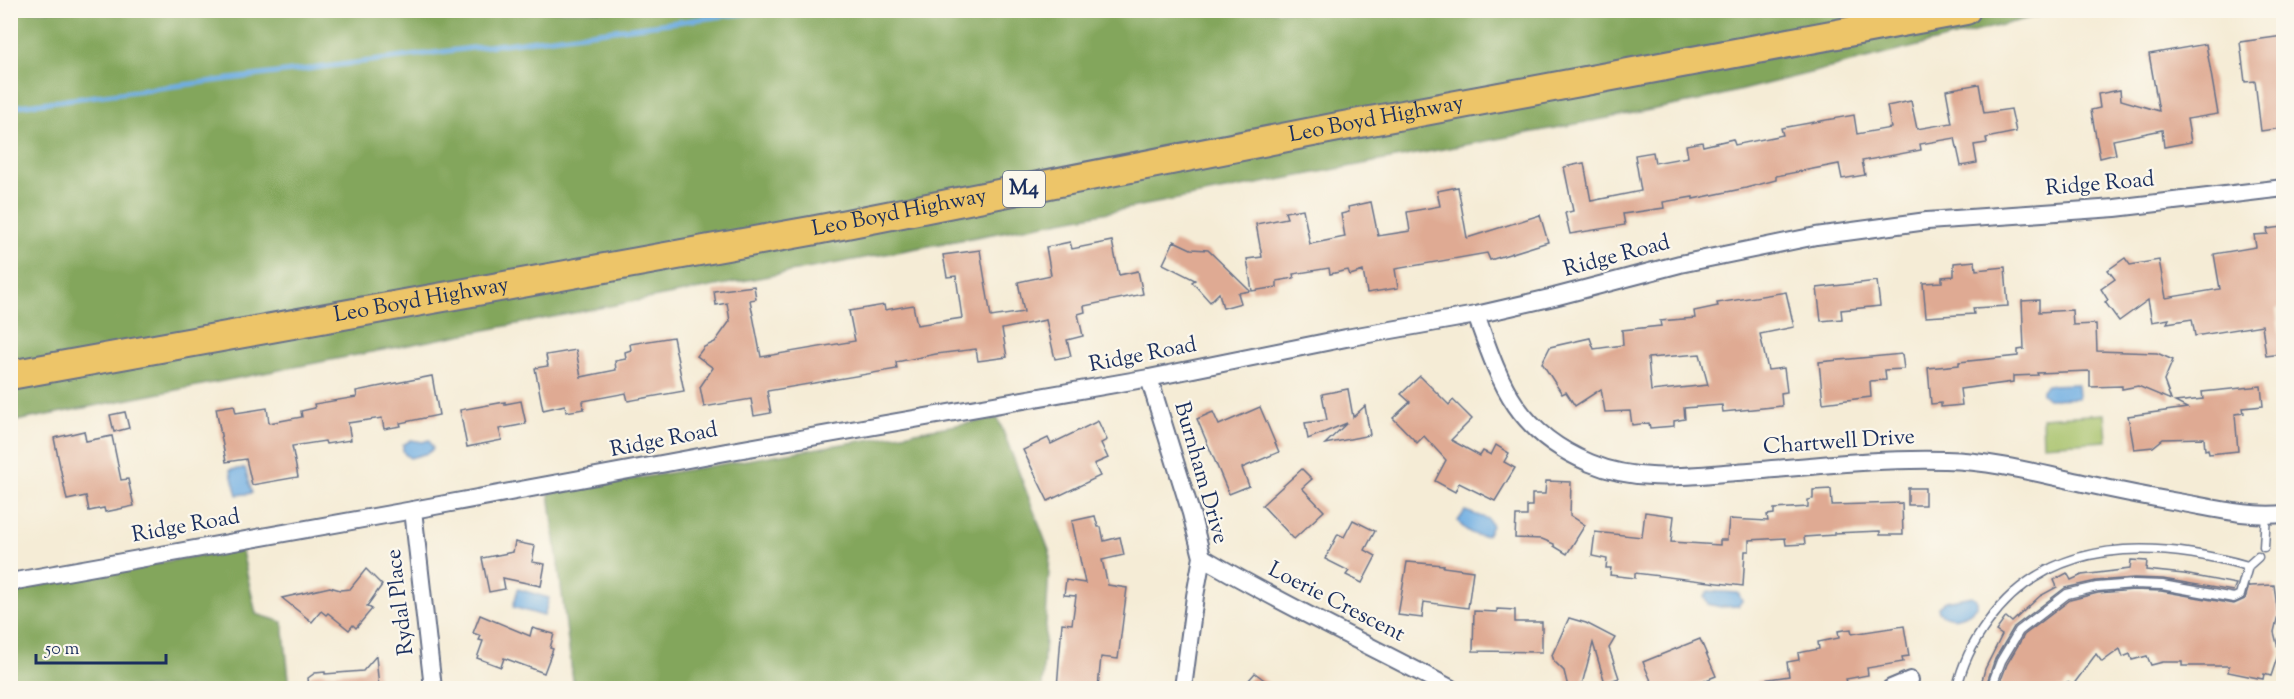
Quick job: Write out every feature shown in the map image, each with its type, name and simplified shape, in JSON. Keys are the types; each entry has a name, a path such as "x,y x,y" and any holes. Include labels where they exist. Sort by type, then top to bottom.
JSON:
{"highway":[{"name":"Leo Boyd Highway","path":"10,375 816,230 1333,128 1966,10"}],"street":[{"name":"Ridge Road","path":"10,582 1149,378 1346,338 1476,315 1680,264 1816,236 1927,221 2115,208 2283,188"},
{"name":"Chartwell Drive","path":"1476,315 1499,378 1526,419 1558,448 1590,463 1625,474 1665,477 1842,464 1963,461 2003,466 2116,491 2237,513 2283,514"},
{"name":"Burnham Drive","path":"1149,378 1202,558 1183,688"},
{"name":"Rydal Place","path":"413,510 433,688"},
{"name":"Loerie Crescent","path":"1202,558 1264,593 1388,654 1450,688"},
{"path":"1891,688 1910,680"}],"lane":[{"path":"2264,547 2266,515"},
{"path":"1957,688 1974,644 2002,604 2024,585 2064,562 2102,552 2141,549 2215,557 2247,566"},
{"path":"1991,688 2001,661 2019,631 2067,594 2097,587 2134,584 2162,585 2234,598 2240,595 2247,566 2258,557"}],"green space":[{"path":"11,11 2058,11 1698,101 599,308 11,422"},
{"path":"2105,414 2107,441 2043,445 2042,418"},
{"path":"998,418 1050,553 1042,688 574,688 549,493"},
{"path":"241,547 256,614 283,622 290,688 11,688 11,591"}],"water":[{"path":"2077,384 2078,398 2048,399 2042,394 2042,390 2047,385"},
{"path":"411,440 423,442 429,440 433,449 428,453 410,458 404,453 403,445"},
{"path":"245,468 252,493 237,495 230,470"},
{"path":"1465,511 1488,519 1492,526 1487,535 1475,535 1458,521"},
{"path":"518,589 549,598 544,616 513,607"},
{"path":"1708,591 1738,593 1742,601 1738,606 1721,607 1708,604 1704,597"},
{"path":"1972,596 1977,600 1977,605 1969,613 1959,617 1949,617 1939,612 1938,607 1946,601"}],"building":[{"path":"2283,36 2283,128 2261,131 2255,81 2245,82 2240,42"},
{"path":"2206,44 2218,114 2187,119 2191,142 2164,147 2162,130 2113,140 2116,154 2100,158 2091,110 2100,108 2098,94 2120,90 2121,100 2159,111 2149,54"},
{"path":"1979,84 1984,113 2011,109 2016,132 1986,138 1987,143 1974,145 1977,163 1961,166 1955,138 1920,144 1921,150 1862,161 1865,175 1842,179 1839,164 1776,176 1776,180 1746,188 1693,199 1693,197 1663,202 1664,208 1623,214 1625,225 1570,234 1565,213 1573,211 1564,167 1584,163 1591,201 1641,191 1635,155 1653,152 1655,163 1688,157 1686,145 1702,142 1703,146 1733,139 1735,145 1783,135 1781,128 1854,115 1857,134 1891,128 1887,106 1911,101 1917,129 1952,123 1946,90"},
{"path":"1458,187 1467,238 1540,215 1548,242 1490,260 1487,253 1395,269 1398,288 1367,293 1363,271 1350,275 1348,270 1330,274 1329,268 1293,274 1294,278 1277,281 1277,287 1252,291 1247,259 1262,257 1256,224 1287,218 1285,212 1303,209 1310,244 1345,237 1341,214 1349,212 1348,207 1371,202 1378,236 1410,231 1407,212 1440,206 1437,191"},
{"path":"2283,227 2283,308 2276,309 2282,354 2266,356 2262,325 2195,336 2192,319 2167,323 2169,319 2152,322 2148,300 2119,321 2105,302 2108,300 2101,289 2115,279 2108,270 2125,258 2130,265 2159,260 2166,298 2220,289 2214,254 2256,247 2254,235 2268,234 2267,229"},
{"path":"1112,241 1119,275 1138,271 1143,294 1084,306 1085,312 1078,314 1083,336 1067,340 1071,356 1055,359 1046,320 1002,329 1007,357 978,361 976,349 936,354 896,362 897,369 767,391 771,413 754,416 751,399 704,407 700,387 713,368 697,356 704,347 715,342 730,321 727,303 716,305 714,291 754,286 756,299 750,300 761,357 855,341 849,311 884,305 885,310 913,305 917,325 962,318 956,276 947,277 943,255 980,250 991,317 1024,312 1018,282 1051,275 1046,247 1070,242 1072,249"},
{"path":"1174,241 1191,249 1208,250 1250,291 1238,293 1241,303 1223,308 1219,293 1210,302 1192,282 1195,280 1163,264"},
{"path":"1975,261 1976,270 2005,267 2008,306 1973,308 1974,314 1926,317 1923,283 1942,282 1942,277 1954,276 1954,263"},
{"path":"1877,281 1880,306 1841,310 1842,319 1821,321 1817,288"},
{"path":"1786,292 1794,327 1760,334 1768,370 1784,368 1787,392 1781,393 1782,406 1723,412 1722,405 1684,408 1685,419 1674,421 1674,426 1650,428 1649,423 1632,425 1630,411 1605,412 1601,389 1575,406 1566,392 1562,394 1542,363 1550,347 1590,338 1594,349 1623,345 1622,330 1661,326 1660,321 1695,318 1694,311 1718,306 1717,303","holes":["1700,354 1708,385 1651,391 1648,358"]},
{"path":"2039,300 2039,312 2072,310 2073,325 2096,324 2097,351 2157,353 2173,360 2164,381 2171,400 2138,386 2122,389 2122,386 2090,387 2090,371 2013,376 2013,382 1960,389 1962,405 1941,407 1941,403 1931,404 1928,368 1959,365 1959,362 2018,356 2018,350 2024,349 2022,301"},
{"path":"673,337 684,391 628,401 626,393 583,401 584,409 566,412 565,405 543,410 535,368 548,366 546,355 576,350 581,377 616,370 615,361 626,359 625,352 631,350 630,344"},
{"path":"1902,354 1904,369 1885,370 1886,380 1870,381 1871,397 1823,403 1819,362"},
{"path":"432,376 439,415 400,423 401,426 384,429 382,418 348,423 351,440 292,446 298,477 252,485 246,459 226,462 216,408 234,405 236,413 267,408 269,423 302,417 301,411 315,408 314,404 357,397 356,391"},
{"path":"1420,376 1449,405 1453,400 1472,419 1451,440 1480,456 1483,451 1491,455 1496,445 1509,453 1504,462 1515,468 1495,501 1459,483 1455,492 1435,481 1446,460 1424,436 1417,443 1393,418 1410,402 1401,394"},
{"path":"2261,386 2263,406 2243,408 2244,413 2235,414 2238,451 2209,454 2208,449 2205,450 2204,438 2163,439 2153,447 2134,449 2128,416 2187,408 2175,402 2203,399 2202,392"},
{"path":"1348,389 1353,417 1365,406 1370,435 1325,444 1347,423 1308,439 1305,423 1327,420 1322,394"},
{"path":"521,401 526,424 499,429 502,440 467,447 460,410"},
{"path":"1260,407 1279,452 1242,468 1249,486 1229,494 1197,419 1213,412 1219,425"},
{"path":"125,412 129,428 114,432 110,415"},
{"path":"1098,421 1107,440 1101,443 1108,458 1094,464 1100,476 1048,501 1023,450 1048,438 1051,444"},
{"path":"84,431 86,441 112,436 121,480 128,479 134,506 105,512 104,508 89,511 86,496 67,500 54,438"},
{"path":"1302,469 1312,479 1302,488 1324,511 1294,539 1262,505"},
{"path":"1546,481 1571,482 1570,515 1585,525 1567,554 1554,544 1542,539 1515,538 1516,516 1527,516 1527,506 1532,506 1532,494 1545,494"},
{"path":"1908,488 1925,488 1925,505 1908,505"},
{"path":"1831,489 1832,505 1902,503 1903,535 1880,535 1880,531 1834,533 1834,535 1804,537 1805,544 1786,545 1785,538 1749,540 1749,551 1745,551 1743,586 1635,573 1635,578 1610,575 1611,568 1606,568 1607,559 1592,556 1595,532 1642,537 1645,512 1674,516 1671,542 1720,545 1720,540 1727,540 1729,519 1768,521 1767,515 1774,514 1774,509 1808,507 1808,500 1813,499 1813,490"},
{"path":"1095,516 1098,527 1101,527 1104,541 1120,537 1124,555 1102,560 1108,585 1127,588 1118,659 1101,657 1098,688 1057,688 1062,623 1072,624 1076,596 1064,595 1066,580 1085,583 1072,521"},
{"path":"1353,520 1375,531 1365,550 1376,556 1362,583 1346,575 1349,571 1325,559 1338,534 1344,537"},
{"path":"515,542 535,546 532,562 545,564 541,586 503,578 505,589 489,592 482,558 513,552"},
{"path":"2131,560 2147,561 2146,570 2184,574 2236,584 2233,591 2163,579 2134,578 2096,581 2065,588 2014,627 1995,659 1985,688 1980,688 1985,669 2002,635 1996,631 2006,617 2012,622 2040,596 2057,587 2054,580 2067,573 2071,580 2082,575 2130,569"},
{"path":"1407,562 1444,565 1443,567 1473,571 1468,608 1424,602 1422,618 1398,615"},
{"path":"366,569 382,585 367,606 372,609 356,628 353,625 349,630 328,613 326,615 321,611 312,622 282,598 330,587 340,590 350,589"},
{"path":"2274,585 2278,615 2274,632 2279,652 2271,676 2264,674 2263,679 2228,672 2229,666 2182,666 2182,662 2163,662 2151,665 2147,656 2132,660 2130,654 2123,657 2120,649 2102,662 2096,654 2073,685 2067,682 2063,688 1998,688 2007,664 2024,635 2070,600 2098,593 2134,590 2161,591 2234,604 2245,599 2249,586"},
{"path":"1497,609 1515,610 1515,622 1542,622 1542,652 1473,651 1474,611 1497,612"},
{"path":"480,615 530,636 532,628 554,634 550,648 553,649 544,673 504,658 501,667 477,658 483,641 479,640 481,636 473,633"},
{"path":"1569,618 1586,623 1615,638 1609,648 1619,678 1605,683 1593,643 1581,688 1568,687 1564,671 1554,661 1552,655"},
{"path":"1904,626 1909,656 1902,657 1903,662 1867,668 1868,675 1846,679 1848,686 1758,688 1757,681 1789,676 1787,662 1799,660 1798,653 1819,649 1818,642 1839,638 1838,631 1851,629 1852,634"},
{"path":"1700,639 1716,676 1686,688 1654,688 1643,662"},
{"path":"376,656 379,688 309,688 308,678 315,673 363,671"},
{"path":"1255,673 1275,688 1242,688"}],"waterway":[{"path":"10,107 771,10"}]}
